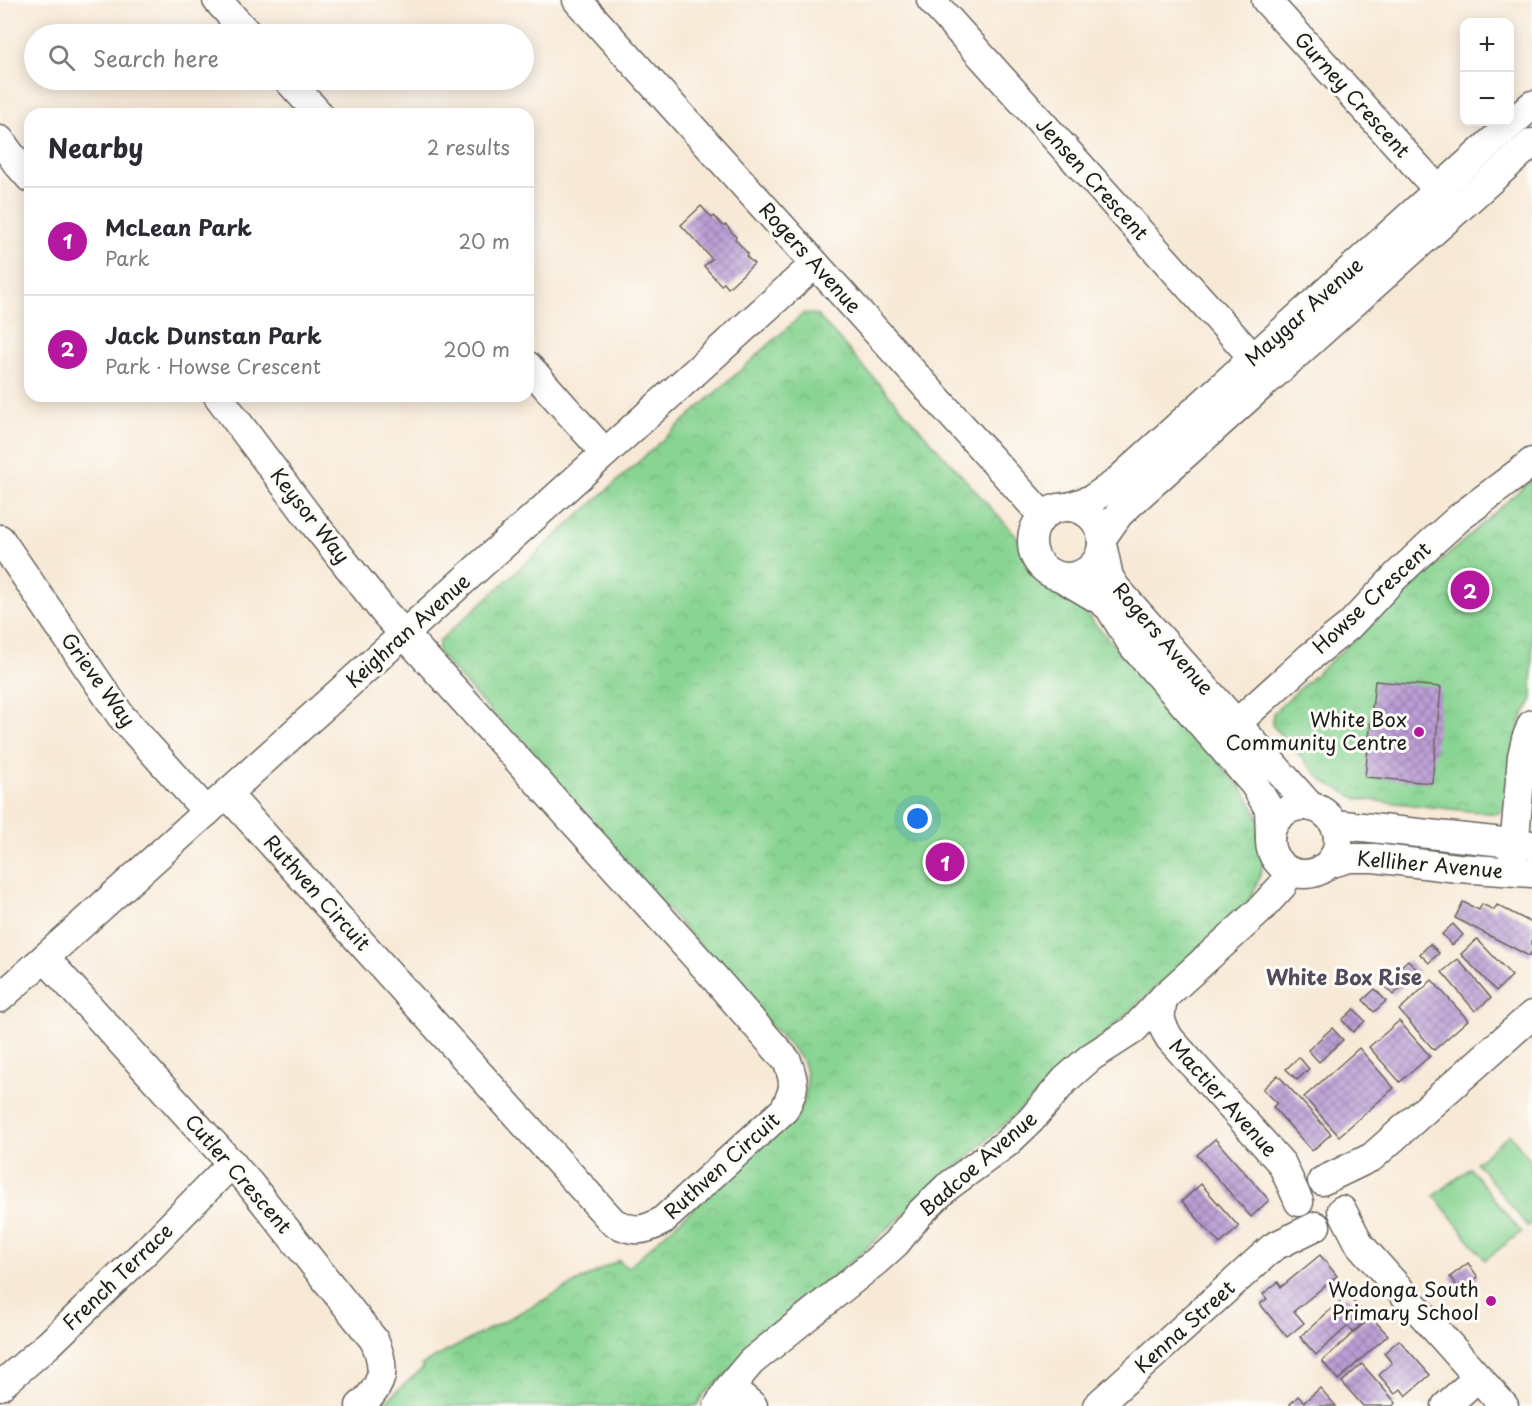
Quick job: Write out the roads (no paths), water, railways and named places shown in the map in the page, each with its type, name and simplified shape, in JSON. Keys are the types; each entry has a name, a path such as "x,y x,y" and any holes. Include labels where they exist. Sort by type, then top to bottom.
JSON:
{"street":[{"path":"217,0 239,24"},
{"name":"Rogers Avenue","path":"577,0 815,264 1056,512"},
{"name":"Jensen Crescent","path":"932,0 1261,368"},
{"name":"Gurney Crescent","path":"1266,0 1447,200"},
{"path":"297,90 314,108"},
{"name":"Maygar Avenue","path":"1102,541 1119,514 1261,368 1447,200 1532,105"},
{"path":"0,140 24,171"},
{"name":"Maygar Avenue","path":"1447,200 1532,143"},
{"name":"Keighran Avenue","path":"0,998 815,264"},
{"name":"Maygar Avenue","path":"1056,512 1092,499 1113,485 1261,368"},
{"path":"534,373 605,453"},
{"name":"Keysor Way","path":"222,402 308,516 404,634"},
{"name":"Howse Crescent","path":"1227,732 1310,657 1349,626 1396,576 1460,517 1532,462"},
{"name":"Rogers Avenue","path":"1270,837 1269,809 1227,732 1109,577 1100,529 1094,520 1087,513 1078,509 1056,512 1037,525 1032,546 1041,565 1109,607 1133,646 1227,732 1311,807"},
{"name":"Grieve Way","path":"0,539 121,716 217,803"},
{"path":"1059,576 1071,577 1083,573 1092,566 1099,556 1102,541"},
{"name":"Ruthven Circuit","path":"217,803 613,1222 636,1230 649,1228 662,1221 784,1110 793,1094 794,1077 787,1061 404,634"},
{"path":"1522,872 1523,844 1516,817 1522,756 1532,724"},
{"path":"1311,807 1320,810 1334,824 1338,834 1338,844 1329,864 1311,874 1300,874 1289,871 1281,865 1271,847 1270,837 1273,826 1289,810 1311,807"},
{"name":"Kelliher Avenue","path":"1334,824 1523,844"},
{"name":"Kelliher Avenue","path":"1329,864 1349,858 1374,858 1458,868 1522,872"},
{"name":"Badcoe Avenue","path":"724,1396 752,1362 896,1243 919,1214 947,1187 1007,1143 1031,1120 1065,1080 1091,1057 1133,1030 1164,997 1258,912 1282,886 1289,871"},
{"name":"Cutler Crescent","path":"45,958 232,1163 374,1340 381,1356 382,1370 377,1386 360,1406"},
{"name":"Mactier Avenue","path":"1164,997 1160,1015 1162,1028 1170,1039 1282,1164 1360,1245 1504,1406"},
{"name":"Kenna Street","path":"1097,1406 1532,1015"},
{"name":"French Terrace","path":"0,1386 49,1344 146,1251 232,1163"},
{"path":"1446,1406 1478,1377"},
{"path":"724,1396 753,1406"}],"place":[{"name":"Jack Dunstan Park","path":"1470,590"},
{"name":"White Box Community Centre","path":"1419,732"},
{"name":"McLean Park","path":"945,862"},
{"name":"Wodonga South Primary School","path":"1491,1301"}],"district":[{"name":"White Box Rise","path":"1344,978"}]}
